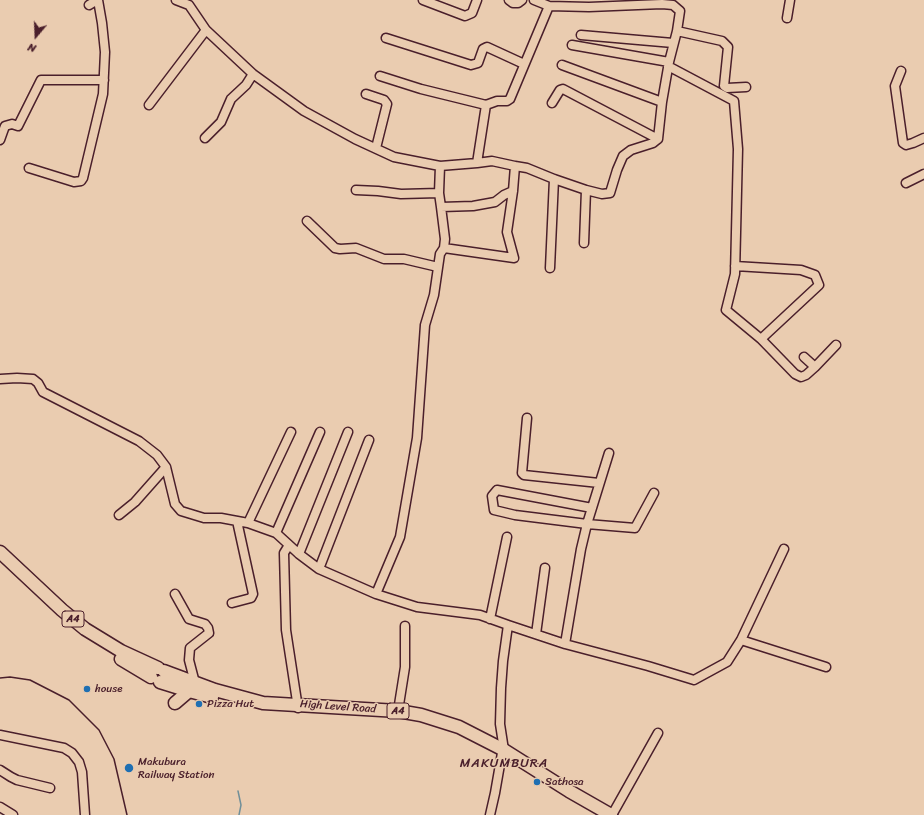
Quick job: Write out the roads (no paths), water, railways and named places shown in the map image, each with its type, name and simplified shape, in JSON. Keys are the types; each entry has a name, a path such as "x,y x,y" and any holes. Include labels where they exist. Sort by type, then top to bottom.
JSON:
{"highway":[{"name":"High Level Road","path":"0,552 85,630 158,675"},
{"name":"High Level Road","path":"0,560 79,632 100,647 158,675 241,704 398,711 421,715 459,727 503,751 611,815"},
{"path":"175,703 192,687"},
{"name":"High Level Road","path":"298,707 398,715 420,719 458,731 503,751 567,795 605,815"}],"street":[{"path":"29,168 74,182 81,181 83,178 103,94 105,52 102,23 97,0 89,5"},
{"path":"176,0 189,5 206,30 253,74 304,111 355,139 394,157 440,166 492,161 527,168 586,190 602,194 610,193 623,156 631,150 653,144 658,139 668,64 677,31 680,11 673,5 663,2 589,7 549,6 534,0"},
{"path":"423,0 465,16 472,13 477,0"},
{"path":"509,0 513,3 518,3 522,0"},
{"path":"786,16 788,0"},
{"path":"380,76 421,89 486,105 496,101 507,101 510,99 549,6"},
{"path":"149,105 206,30"},
{"path":"677,31 722,41 728,47 724,86 727,88 746,87"},
{"path":"581,36 673,44"},
{"path":"386,38 471,65 478,63 483,49 488,47 524,64"},
{"path":"572,46 668,64 734,102 738,149 735,274 726,310 761,339 798,376 801,377 806,375 815,367 836,345"},
{"path":"562,65 662,102"},
{"path":"901,71 895,86 903,142 906,144 913,143 924,138"},
{"path":"205,138 221,122 231,99 246,85 253,74"},
{"path":"0,140 5,126 12,124 18,126 41,80 104,80"},
{"path":"552,103 560,90 564,89 658,139"},
{"path":"366,94 384,100 387,104 376,148"},
{"path":"476,163 486,105"},
{"path":"376,594 400,537 417,438 424,325 434,295 440,254 444,248 445,239 439,193 440,166"},
{"path":"444,248 514,258 507,232 515,166"},
{"path":"906,183 924,174"},
{"path":"550,268 554,179"},
{"path":"356,190 401,194 439,193"},
{"path":"584,243 586,190"},
{"path":"442,207 473,206 495,202 504,195 513,191"},
{"path":"307,221 335,248 356,248 384,259 404,259 438,267"},
{"path":"735,266 801,270 815,275 819,285 761,339"},
{"path":"804,357 815,367"},
{"path":"0,380 17,378 33,379 38,383 43,392 139,441 157,455 166,467 175,504 181,511 204,518 221,518 248,523 276,533 288,545 319,569 376,594 417,607 480,615 565,644 694,680 727,662 741,640 784,549"},
{"path":"527,418 522,473 524,476 599,483"},
{"path":"248,523 291,432"},
{"path":"276,533 320,432"},
{"path":"299,554 348,432"},
{"path":"319,569 369,440"},
{"path":"565,644 581,549 587,524 609,453"},
{"path":"119,515 135,502 166,467"},
{"path":"592,508 497,490 492,496 494,510 515,515 635,528 654,493"},
{"path":"232,603 251,598 253,594 237,521"},
{"path":"490,619 507,536"},
{"path":"288,545 284,553 286,630 298,707"},
{"path":"536,634 545,568"},
{"path":"174,594 189,619 205,624 208,628 208,633 190,648 189,660 192,687"},
{"path":"490,815 503,751 500,724 501,688 508,625"},
{"path":"398,711 405,667 404,626"},
{"path":"741,640 826,667"},
{"path":"611,815 658,733"},
{"path":"0,735 64,748 72,753 79,762 82,772 85,815"},
{"path":"0,770 11,778 50,788"},
{"path":"0,807 13,815"}],"waterway":[{"path":"238,791 241,805 239,815"}],"railway":[{"path":"0,678 10,677 30,680 69,700 99,730 114,759 127,815"}],"place":[{"name":"house","path":"87,689"},
{"name":"Pizza Hut","path":"199,704"},
{"name":"Makubura Railway Station","path":"129,768"},
{"name":"Sathosa","path":"537,782"}],"district":[{"name":"MAKUMBURA","path":"504,764"}]}
